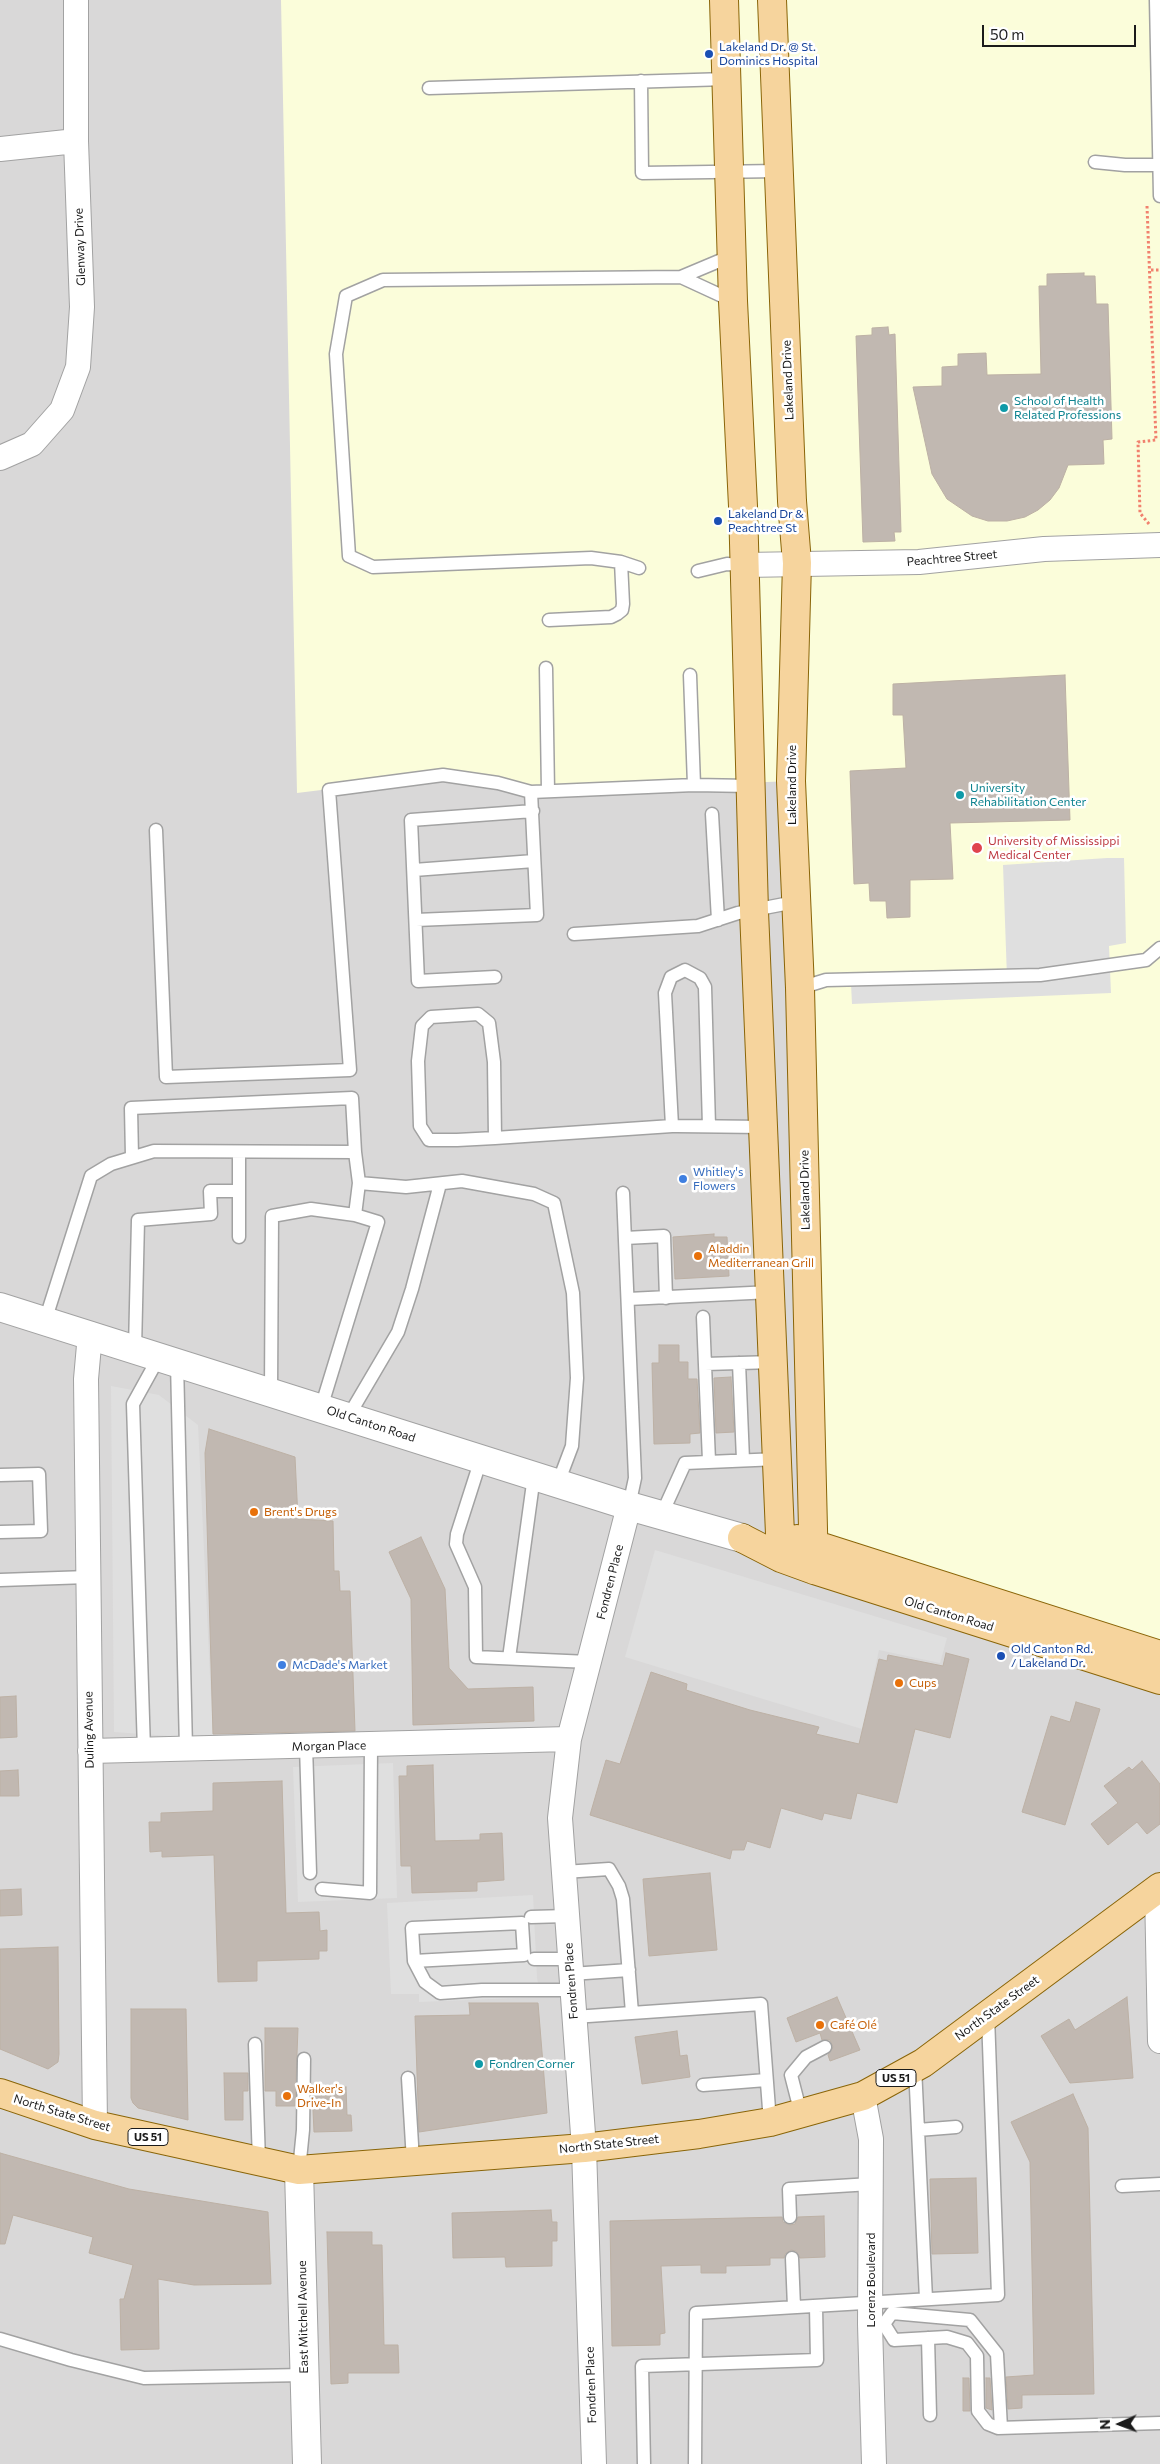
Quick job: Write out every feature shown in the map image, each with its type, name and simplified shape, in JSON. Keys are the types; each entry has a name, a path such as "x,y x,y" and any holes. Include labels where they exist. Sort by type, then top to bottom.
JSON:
{"main road":[{"path":"724,0 731,256 745,564 754,911 781,1547"},
{"name":"Lakeland Drive","path":"772,0 792,501 797,563 791,781 800,988 814,1570"},
{"name":"Old Canton Road","path":"742,1538 781,1547 814,1544 1160,1655"},
{"name":"Old Canton Road","path":"781,1547 814,1570 1160,1680"},
{"name":"North State Street","path":"0,2094 96,2125 299,2170 584,2148 699,2134 770,2122 863,2096 915,2067 1159,1887"}],"street":[{"name":"Glenway Drive","path":"0,458 32,444 62,410 78,367 82,307 76,141 76,0"},
{"path":"0,149 76,141"},
{"name":"Peachtree Street","path":"745,564 920,562 1156,536"},
{"name":"Old Canton Road","path":"0,1307 661,1516 742,1538"},
{"name":"Duling Avenue","path":"90,1334 86,1370 96,2125"},
{"name":"Fondren Place","path":"594,2464 584,2148 560,1818 569,1739 629,1506"},
{"name":"Morgan Place","path":"90,1752 569,1739"},
{"path":"1159,1887 1160,2041"},
{"name":"Lorenz Boulevard","path":"863,2096 871,2139 875,2316 874,2464"},
{"name":"East Mitchell Avenue","path":"299,2170 307,2464"}],"lane":[{"path":"1156,0 1160,196"},
{"path":"429,88 727,79"},
{"path":"641,81 642,173 779,172"},
{"path":"1095,162 1158,166"},
{"path":"639,568 622,562 591,558 373,567 349,556 336,354 346,296 383,280 681,277 731,256"},
{"path":"681,277 733,301"},
{"path":"549,620 611,617 617,614 622,610 623,604 622,562"},
{"path":"698,571 727,564 745,564"},
{"path":"546,668 548,791"},
{"path":"690,675 694,785"},
{"path":"156,830 166,1076 350,1070 329,790 443,775 498,782 530,792 694,785 750,786"},
{"path":"416,920 537,915 533,811 530,792"},
{"path":"495,977 418,980 412,820 533,811"},
{"path":"712,814 718,920"},
{"path":"414,870 534,861"},
{"path":"574,934 698,926 738,913 795,902"},
{"path":"800,988 826,980 1040,975 1146,960 1160,948"},
{"path":"672,1126 666,993 671,978 685,970 700,978 705,987 709,1126"},
{"path":"495,1138 494,1062 489,1023 478,1014 431,1017 422,1026 418,1061 420,1126 429,1140 495,1138 672,1126 763,1127"},
{"path":"132,1157 131,1108 352,1098 359,1183 355,1215"},
{"path":"45,1321 91,1176 110,1164 154,1152 355,1152"},
{"path":"239,1152 239,1238"},
{"path":"359,1183 406,1187 462,1181 534,1194 554,1203 572,1293 577,1378 572,1446 546,1480 510,1658"},
{"path":"348,1417 398,1332 412,1289 440,1184"},
{"path":"186,1749 157,1356 138,1220 211,1214 210,1191 239,1191"},
{"path":"623,1193 635,1478 629,1506"},
{"path":"271,1392 272,1216 311,1209 355,1215 378,1222 321,1408"},
{"path":"625,1238 664,1236 666,1298"},
{"path":"628,1299 771,1292"},
{"path":"703,1317 705,1364 709,1397 709,1461"},
{"path":"144,1750 133,1404 157,1356"},
{"path":"705,1364 774,1362"},
{"path":"739,1363 738,1425 743,1460"},
{"path":"481,1459 457,1534 456,1544 475,1587 476,1657 589,1662"},
{"path":"661,1516 685,1463 778,1459"},
{"path":"0,1474 39,1474 41,1531 0,1532"},
{"path":"0,1580 88,1577"},
{"path":"322,1889 370,1893 371,1744"},
{"path":"306,1746 310,1873"},
{"path":"564,1872 609,1869 620,1886 623,1899 632,2013"},
{"path":"531,1917 567,1916"},
{"path":"414,1961 524,1955 522,1923 412,1928 414,1961 425,1982 440,1993 482,1990 571,1974 629,1970"},
{"path":"534,1960 571,1974"},
{"path":"574,2017 761,2004 770,2122"},
{"path":"875,2316 926,2299 998,2295 988,2014"},
{"path":"255,2044 259,2161"},
{"path":"801,2114 791,2075 806,2057 825,2047"},
{"path":"299,2170 303,2130 304,2059"},
{"path":"915,2067 926,2299"},
{"path":"408,2078 413,2161"},
{"path":"703,2085 766,2080"},
{"path":"918,2130 956,2127"},
{"path":"790,2217 789,2189 871,2184"},
{"path":"1122,2186 1160,2184"},
{"path":"792,2258 794,2307"},
{"path":"644,2464 642,2366 817,2360 816,2306"},
{"path":"695,2464 696,2313 816,2306 875,2316 892,2313 970,2320 997,2354 1001,2428"},
{"path":"875,2316 894,2340 947,2337 967,2343 977,2356 978,2411 988,2424 1001,2428 1160,2423"},
{"path":"928,2338 930,2415"},
{"path":"0,2339 71,2360 144,2378 304,2375"}],"path":[{"path":"1147,204 1156,440 1138,442 1140,514 1156,536"},
{"path":"1150,270 1160,270"}],"shaded area":[{"path":"0,0 1160,0 1160,2464 0,2464"},
{"name":"University of Mississippi Medical Center","path":"281,0 1160,0 1160,1655 814,1544 791,781 531,792 443,775 297,793"},
{"path":"1124,858 1126,943 1109,946 1111,993 852,1004 851,984 1007,978 1003,865"},
{"path":"111,1386 159,1395 198,1425 213,1739 114,1732"},
{"path":"655,1550 947,1638 940,1663 879,1650 862,1729 625,1657"},
{"path":"393,1763 397,1898 298,1902 293,1767"},
{"path":"533,1895 537,1978 541,1997 419,2002 419,1994 391,1994 387,1903"}],"building":[{"name":"School of Health Related Professions","path":"1084,273 1084,276 1095,276 1096,304 1108,304 1112,439 1103,440 1104,464 1068,465 1059,488 1050,500 1038,510 1025,517 1007,521 988,521 972,516 947,499 932,474 913,387 942,386 942,367 958,366 958,354 986,353 987,375 1041,374 1039,286 1047,286 1047,274"},
{"path":"888,327 889,335 895,334 901,532 894,532 895,541 863,542 856,336 872,335 872,328"},
{"name":"University Rehabilitation Center","path":"1065,675 1070,820 950,823 953,879 910,880 910,917 887,918 886,901 870,901 869,883 854,884 850,771 906,768 903,715 893,715 893,684"},
{"name":"Aladdin Mediterranean Grill","path":"714,1234 714,1237 727,1237 729,1276 675,1279 673,1237"},
{"path":"659,1345 679,1345 679,1362 688,1362 688,1379 697,1379 700,1433 690,1434 690,1443 654,1444 652,1363 659,1363"},
{"path":"731,1377 734,1432 716,1433 714,1378"},
{"path":"209,1429 295,1457 298,1519 333,1521 334,1571 339,1571 340,1591 350,1591 355,1731 213,1734 205,1453"},
{"path":"421,1537 445,1589 449,1668 468,1689 533,1687 534,1721 413,1725 411,1599 389,1552"},
{"path":"946,1653 969,1659 950,1738 915,1729 897,1803 857,1793 851,1819 824,1813 822,1820 781,1808 770,1848 747,1841 744,1850 732,1850 730,1859 590,1815 606,1760 620,1764 651,1672 687,1684 686,1690 750,1710 819,1727 816,1734 859,1744 879,1659 887,1661 888,1655 943,1666"},
{"path":"16,1696 17,1737 0,1738 0,1697"},
{"path":"1076,1702 1100,1709 1065,1825 1022,1812 1051,1716 1070,1722"},
{"path":"1142,1761 1160,1784 1160,1824 1147,1834 1137,1822 1108,1845 1091,1824 1118,1803 1104,1786 1129,1767 1132,1770"},
{"path":"433,1765 435,1841 480,1840 480,1834 502,1833 504,1880 477,1882 477,1891 412,1893 411,1866 401,1866 399,1776 407,1776 407,1766"},
{"path":"18,1770 19,1796 0,1796 0,1771"},
{"path":"282,1781 286,1913 319,1912 320,1931 327,1930 327,1951 319,1951 319,1959 257,1961 257,1981 218,1982 214,1855 162,1857 162,1851 150,1852 149,1822 161,1822 161,1813 213,1811 213,1783"},
{"path":"710,1873 717,1950 649,1956 643,1879"},
{"path":"21,1889 22,1915 0,1916 0,1890"},
{"path":"58,1947 59,2054 58,2062 48,2069 0,2049 0,1949"},
{"name":"Café Olé","path":"837,1997 860,2050 830,2061 828,2055 833,2047 830,2040 822,2040 820,2033 796,2042 787,2018"},
{"path":"1127,1997 1133,2078 1070,2083 1041,2036 1069,2019 1075,2030"},
{"name":"Fondren Corner","path":"469,2003 538,2003 547,2113 419,2132 415,2016 470,2015"},
{"path":"131,2009 186,2009 188,2120 138,2108 133,2103 131,2098"},
{"path":"265,2028 298,2028 295,2106 276,2106 276,2091 265,2091"},
{"path":"677,2031 680,2056 687,2055 690,2077 642,2084 635,2037"},
{"path":"224,2073 248,2073 248,2091 243,2091 243,2120 225,2120"},
{"path":"346,2087 347,2115 351,2115 352,2131 314,2132 312,2088"},
{"path":"1073,2094 1088,2128 1094,2394 1022,2395 1022,2408 1008,2409 1006,2377 1034,2375 1030,2162 1011,2122"},
{"path":"0,2153 129,2189 268,2212 271,2284 194,2285 158,2279 159,2349 121,2350 120,2299 124,2299 133,2265 89,2253 93,2237 13,2215 5,2244 0,2244"},
{"path":"976,2178 978,2253 932,2254 930,2179"},
{"path":"551,2210 552,2222 557,2222 557,2241 552,2241 552,2266 506,2267 505,2257 453,2258 452,2213"},
{"path":"824,2216 825,2257 800,2258 796,2251 791,2250 785,2254 784,2258 770,2258 770,2265 726,2266 726,2273 701,2273 701,2265 661,2266 665,2333 660,2334 660,2345 612,2346 610,2221 782,2217 783,2222 790,2225 795,2224 798,2217"},
{"path":"327,2232 372,2232 372,2245 382,2245 384,2345 398,2345 399,2373 348,2373 348,2383 331,2384"},
{"path":"963,2378 969,2378 970,2411 963,2411"},
{"path":"986,2378 990,2378 992,2410 986,2408"}],"place":[{"name":"Lakeland Dr. @ St. Dominics Hospital","path":"709,54"},
{"name":"School of Health Related Professions","path":"1004,408"},
{"name":"Lakeland Dr & Peachtree St","path":"718,521"},
{"name":"University Rehabilitation Center","path":"960,795"},
{"name":"University of Mississippi Medical Center","path":"977,848"},
{"name":"Whitley's Flowers","path":"683,1179"},
{"name":"Aladdin Mediterranean Grill","path":"698,1256"},
{"name":"Brent's Drugs","path":"254,1512"},
{"name":"Old Canton Rd. / Lakeland Dr.","path":"1001,1656"},
{"name":"McDade's Market","path":"282,1665"},
{"name":"Cups","path":"899,1683"},
{"name":"Café Olé","path":"820,2025"},
{"name":"Fondren Corner","path":"479,2064"},
{"name":"Walker's Drive-In","path":"287,2096"}]}
